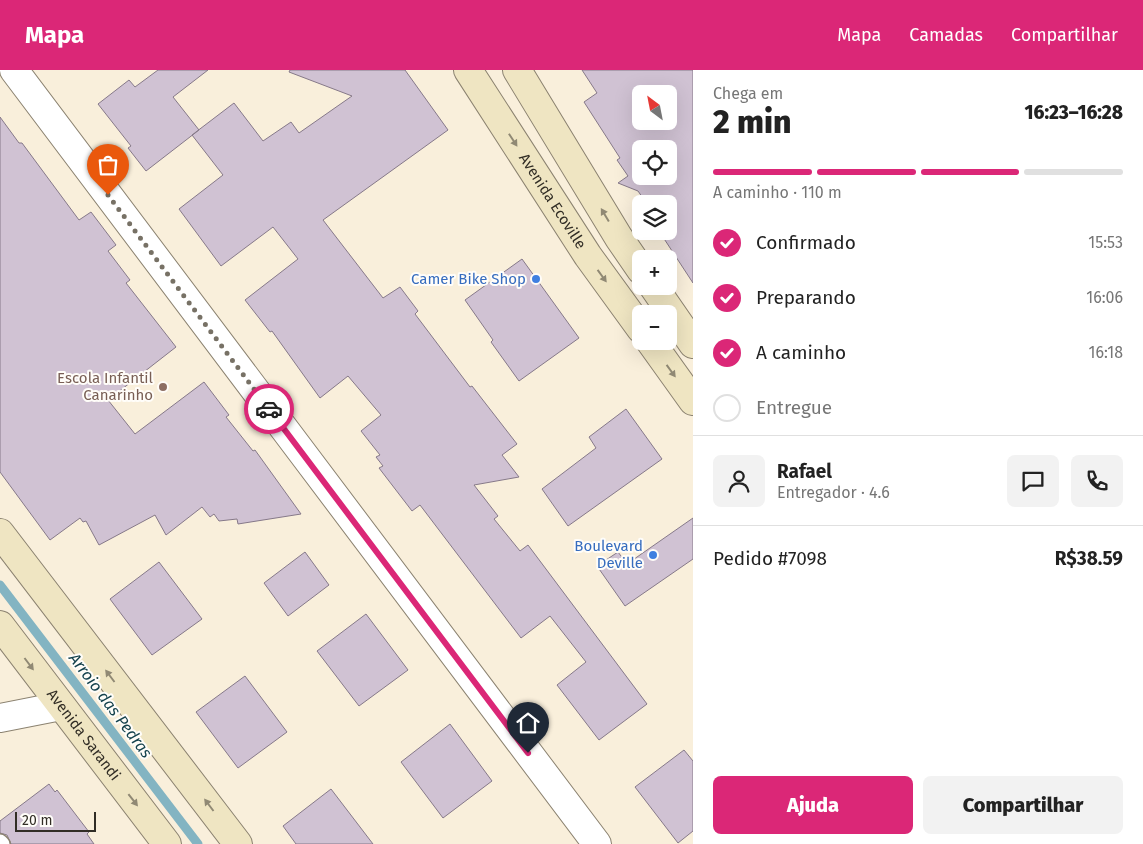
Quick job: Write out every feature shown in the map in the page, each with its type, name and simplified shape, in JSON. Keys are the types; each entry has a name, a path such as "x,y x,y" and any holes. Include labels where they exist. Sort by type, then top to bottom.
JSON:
{"street":[{"path":"14,70 597,844"},
{"path":"473,79 500,81 511,70"},
{"name":"Avenida Ecoville","path":"473,79 588,256 632,317"},
{"path":"495,113 524,80 632,257"},
{"path":"658,295 693,344"},
{"path":"657,350 693,400"},
{"path":"0,533 238,844"},
{"name":"Avenida Sarandi","path":"0,625 167,844"},
{"path":"0,718 60,706"}],"building":[{"path":"158,70 208,70 173,97 199,130 146,171 128,148 131,146 98,104 129,80 135,87"},
{"path":"290,70 405,70 448,130 323,220 383,298 400,287 418,311 415,314 470,387 472,386 517,444 502,455 519,477 474,485 498,516 494,519 520,551 528,545 647,704 599,740 557,685 586,662 550,616 521,638 420,505 412,511 379,468 383,466 376,457 380,455 361,431 381,415 348,376 320,398 272,331 270,332 245,300 298,259 273,227 221,266 179,209 223,175 192,135 234,103 263,141 291,122 299,133 352,96 289,72"},
{"path":"582,70 693,70 693,283 677,259 677,250 671,250 665,240 677,240 677,195 641,195 638,191 618,183 628,176 617,160 620,158 584,102 597,93"},
{"path":"0,117 19,143 22,143 79,220 91,212 116,245 108,251 130,280 126,283 176,347 108,400 135,434 204,382 229,415 226,417 253,451 255,450 301,514 238,524 237,519 219,521 214,514 210,517 202,507 166,535 155,515 99,545 86,521 83,522 80,518 50,540 0,472"},
{"path":"522,259 579,338 519,381 491,342 493,340 465,300"},
{"path":"626,409 662,459 568,526 542,489 596,448 589,437"},
{"name":"Boulevard Deville","path":"693,518 693,559 625,606 597,566 618,552 627,564"},
{"path":"305,552 329,585 288,616 264,583"},
{"path":"159,562 202,619 152,655 110,599"},
{"path":"366,614 408,670 359,706 317,651"},
{"path":"245,676 287,732 238,768 196,712"},
{"path":"450,724 492,781 443,818 401,762"},
{"path":"684,750 693,761 693,831 678,843 635,787"},
{"path":"49,784 55,792 57,790 89,832 87,834 94,844 11,844 7,835 0,833 0,821"},
{"path":"331,789 373,844 296,844 283,826"}],"waterway":[{"name":"Arroio das Pedras","path":"0,585 198,844"}],"way so far":[{"path":"108,195 269,409"}],"place":[{"name":"Camer Bike Shop","path":"536,279"},
{"name":"Escola Infantil Canarinho","path":"163,387"},
{"name":"Boulevard Deville","path":"653,555"}],"route":[{"path":"269,409 528,753"}]}
